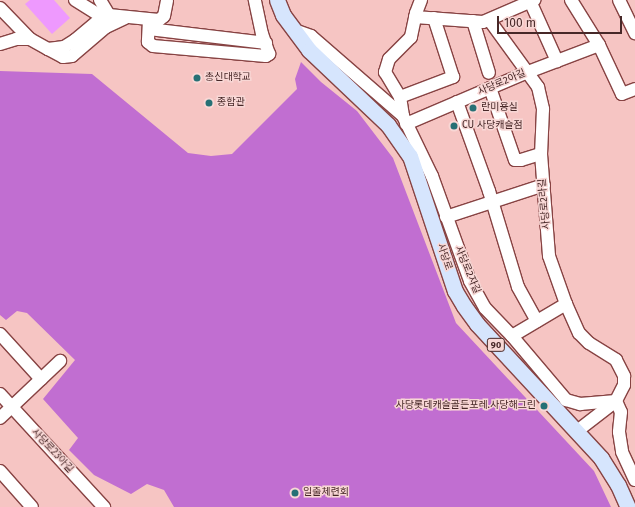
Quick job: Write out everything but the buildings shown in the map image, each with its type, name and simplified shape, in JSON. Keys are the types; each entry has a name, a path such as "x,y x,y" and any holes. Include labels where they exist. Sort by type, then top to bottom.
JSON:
{"main road":[{"name":"사당로","path":"277,0 283,16 309,50 388,125 410,156 456,291 464,306 477,324 602,458 618,485 628,507"}],"street":[{"path":"75,0 105,16 126,18 149,24 266,43"},
{"path":"100,0 105,16"},
{"path":"149,24 164,16 167,0"},
{"path":"149,24 148,42 153,46 266,56 269,54 255,0"},
{"name":"사당로2자길","path":"421,0 415,17 411,37 389,59 385,72 400,97 404,120 432,176 475,293 486,308 512,336 566,400 580,404 616,401"},
{"path":"571,0 599,45 622,94 635,89"},
{"path":"619,0 635,33"},
{"path":"415,17 473,22 490,21 532,1 557,61"},
{"path":"0,8 30,39 63,57 72,56 106,27 126,18"},
{"path":"48,49 64,47 105,16"},
{"path":"400,97 453,78 434,18"},
{"name":"사당로2라길","path":"490,21 538,88 544,109 541,154 549,256 566,304 579,333 589,344 616,360 620,366 624,376 624,385 616,401"},
{"path":"473,22 489,73"},
{"path":"294,30 311,36 404,120"},
{"path":"0,44 16,39 30,39"},
{"name":"사당로2아길","path":"404,120 457,102 528,72 599,45"},
{"path":"490,88 515,160 521,160 541,154"},
{"path":"457,102 492,202 518,286 537,321"},
{"path":"446,217 544,185"},
{"path":"512,336 566,304"},
{"path":"0,334 41,379"},
{"path":"0,418 60,361"},
{"name":"사당로23아길","path":"0,394 104,507"},
{"path":"577,431 616,401 621,412 618,432 622,452 635,480"},
{"path":"0,471 32,507"}],"shaded area":[{"path":"30,0 54,0 70,18 52,34 25,4"},
{"path":"301,62 321,82 357,111 393,158 456,323 594,471 611,507 174,507 164,490 147,484 131,494 94,475 69,450 78,438 43,399 75,360 27,313 17,311 6,320 0,315 0,71 92,74 188,153 211,156 232,154 297,89 295,79"}],"place":[{"name":"총신대학교","path":"197,78"},
{"name":"종합관","path":"209,103"},
{"name":"란미용실","path":"473,108"},
{"name":"CU 사당캐슬점","path":"454,126"},
{"name":"사당롯데캐슬골든포레.사당해그린","path":"544,406"},
{"name":"일출체련회","path":"295,493"}]}
